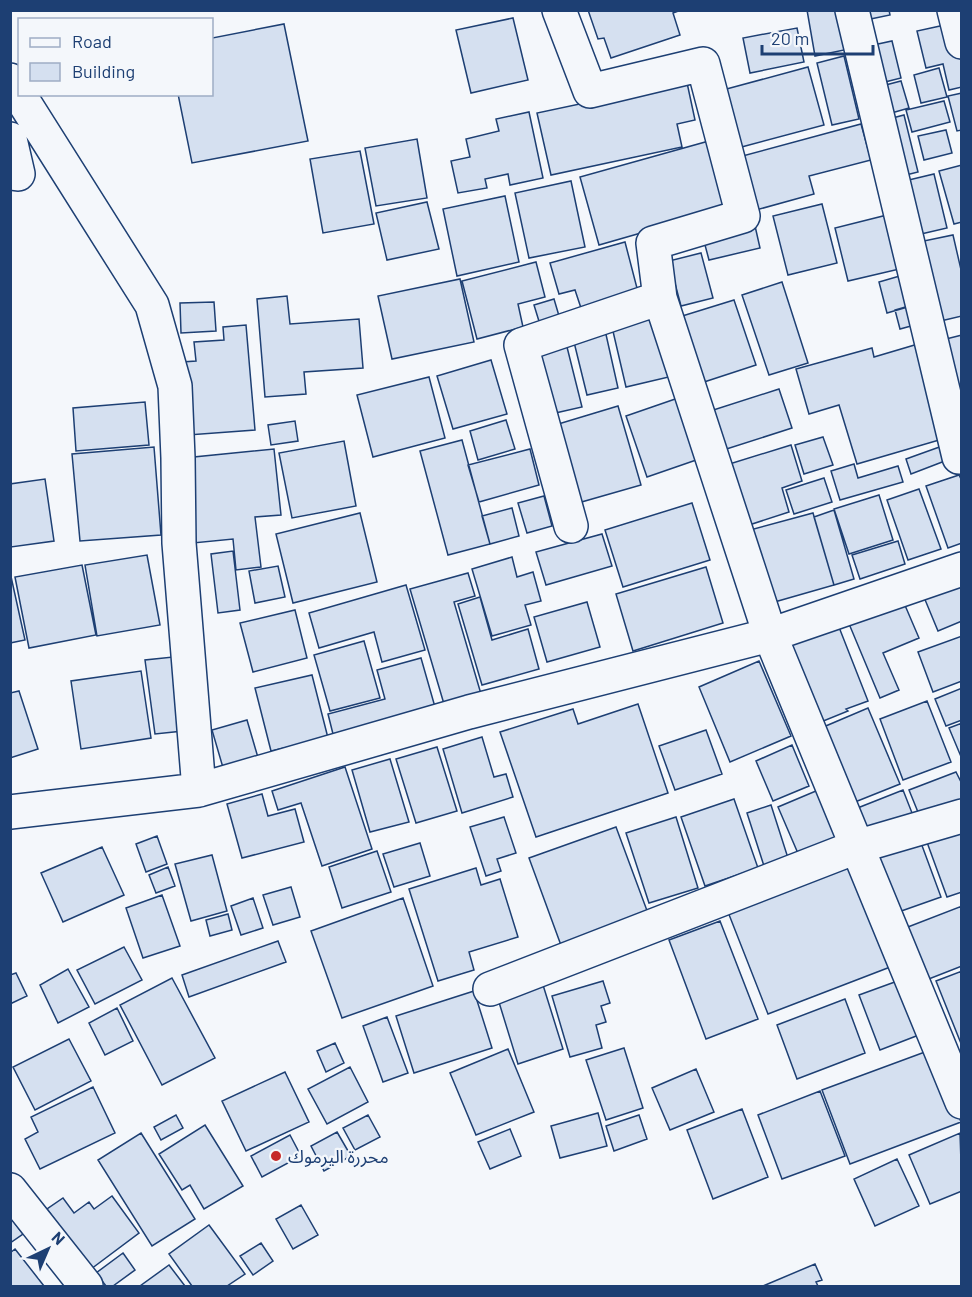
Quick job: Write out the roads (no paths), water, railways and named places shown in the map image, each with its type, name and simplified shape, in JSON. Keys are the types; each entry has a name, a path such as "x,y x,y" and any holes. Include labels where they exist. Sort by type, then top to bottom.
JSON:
{"street":[{"path":"559,10 590,91 703,64 743,216 653,243 660,298 770,635 962,1102"},
{"path":"852,10 959,457 962,457"},
{"path":"954,10 962,42"},
{"path":"20,96 152,305 175,386 179,543 199,790"},
{"path":"10,139 18,174 10,173"},
{"path":"571,526 521,345 660,298"},
{"path":"10,812 199,790 469,711 770,635 962,569"},
{"path":"490,989 856,848 962,816"},
{"path":"10,1190 86,1287"}],"place":[{"name":"محررة اليرموك","path":"276,1156"}]}
